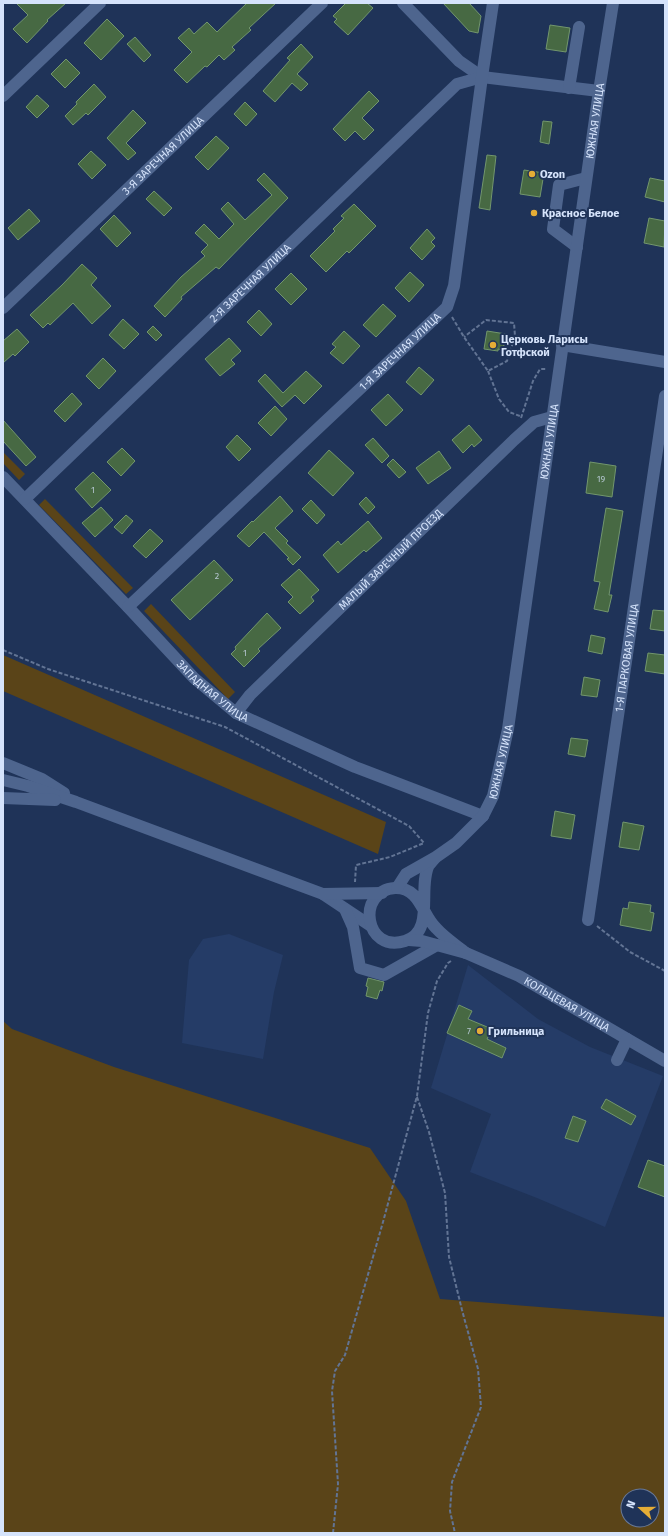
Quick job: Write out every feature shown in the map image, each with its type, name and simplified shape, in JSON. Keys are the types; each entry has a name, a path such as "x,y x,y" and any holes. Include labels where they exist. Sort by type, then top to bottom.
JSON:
{"street":[{"path":"3,96 100,3"},
{"name":"3-Я ЗАРЕЧНАЯ УЛИЦА","path":"3,308 322,3"},
{"path":"403,3 458,62 482,77 599,91"},
{"name":"1-Я ЗАРЕЧНАЯ УЛИЦА","path":"128,607 447,307 454,286 493,3"},
{"name":"ЮЖНАЯ УЛИЦА","path":"397,888 406,874 436,857 456,843 483,816 493,796 508,729 586,178 613,3"},
{"path":"569,88 579,27"},
{"name":"2-Я ЗАРЕЧНАЯ УЛИЦА","path":"25,499 458,84 482,77"},
{"path":"577,247 553,229 559,185 586,178"},
{"path":"562,345 665,362"},
{"name":"1-Я ПАРКОВАЯ УЛИЦА","path":"588,920 665,396"},
{"name":"МАЛЫЙ ЗАРЕЧНЫЙ ПРОЕЗД","path":"236,713 250,695 514,440 534,422 552,417"},
{"name":"ЗАПАДНАЯ УЛИЦА","path":"3,477 194,678 236,713 355,767 483,816"},
{"path":"3,763 42,778 76,802"},
{"path":"3,780 28,786 76,802 323,894 371,926 379,937 391,943 400,943 409,940 416,935 421,927 424,919 423,910 426,876 429,865 436,857"},
{"path":"3,798 76,802"},
{"path":"371,926 369,917 370,908 373,901 388,889 397,888 406,890 414,894 420,901 423,910 436,928 466,953"},
{"path":"323,894 382,893"},
{"path":"345,909 353,927 360,968 384,975 438,945"},
{"path":"409,940 422,941 466,953"},
{"name":"КОЛЬЦЕВАЯ УЛИЦА","path":"466,953 519,976 665,1061"},
{"path":"617,1060 627,1039"}],"path":[{"path":"447,307 464,337 488,371 499,399 509,412 521,416"},
{"path":"464,337 486,320 514,323 515,336 507,361 488,371"},
{"path":"519,422 533,381 540,369 560,368"},
{"path":"3,650 48,669 225,727 409,826 424,843 390,858 356,865 354,893"},
{"path":"588,920 630,952 665,971"},
{"path":"333,1533 338,1484 332,1391 335,1371 347,1348 417,1096 428,1012 437,981 448,963 466,953"},
{"path":"417,1096 429,1132 445,1193 449,1257 478,1368 481,1407 452,1482 450,1511 455,1533"}],"shaded area":[{"path":"3,452 25,474 19,480 3,463"},
{"path":"45,499 133,588 126,594 39,505"},
{"path":"151,604 235,692 228,699 144,611"},
{"path":"3,655 386,822 378,854 3,691"},
{"path":"229,934 283,955 274,992 263,1059 182,1043 189,960 203,939"},
{"path":"468,965 538,1019 590,1047 663,1076 605,1227 537,1198 470,1172 491,1114 431,1088"},
{"path":"3,1021 12,1029 114,1067 370,1148 406,1201 440,1299 665,1317 665,1533 3,1533"}],"building":[{"path":"16,3 66,3 47,20 48,21 27,43 13,29 28,15"},
{"path":"247,3 276,3 249,28 251,30 232,47 235,50 224,60 219,55 187,83 174,70 192,52 178,38 189,28 194,34 207,22 217,32"},
{"path":"346,3 367,3 373,8 348,35 334,22 337,19 333,16"},
{"path":"443,3 469,3 481,16 478,33 469,31"},
{"path":"107,19 124,36 101,60 84,43"},
{"path":"550,25 570,28 566,52 546,49"},
{"path":"135,37 151,55 144,62 127,44"},
{"path":"301,44 313,57 297,74 308,84 301,91 292,83 275,102 263,91 290,60 287,58"},
{"path":"66,59 80,73 65,88 51,74"},
{"path":"94,84 106,97 88,115 86,113 73,125 65,116 77,104 76,102"},
{"path":"369,91 379,101 362,118 374,130 364,140 355,131 345,141 333,129"},
{"path":"37,95 49,106 37,118 26,107"},
{"path":"245,102 257,114 246,126 234,114"},
{"path":"133,110 146,123 126,143 136,153 128,160 107,138"},
{"path":"543,121 552,122 549,144 540,142"},
{"path":"216,136 229,148 208,170 195,157"},
{"path":"91,151 106,165 92,179 78,164"},
{"path":"487,155 496,156 490,210 479,208"},
{"path":"524,170 544,173 540,197 520,194"},
{"path":"264,173 288,198 219,269 216,267 181,297 182,299 165,317 154,306 181,277 205,256 201,252 208,245 195,233 204,224 219,239 234,224 221,209 228,202 245,220 272,195 257,180"},
{"path":"650,178 665,181 665,202 645,197"},
{"path":"154,191 172,208 164,216 146,199"},
{"path":"354,204 376,226 349,253 347,251 326,272 310,256 335,231 333,229 344,218 341,216"},
{"path":"29,209 40,221 18,240 8,228"},
{"path":"114,215 131,233 117,247 100,229"},
{"path":"649,218 665,221 664,247 644,243"},
{"path":"427,229 435,238 431,242 435,246 422,260 410,248"},
{"path":"82,264 97,278 91,285 111,306 92,324 73,303 50,325 48,323 43,328 30,315"},
{"path":"410,272 424,285 409,302 395,288"},
{"path":"291,273 307,289 291,305 275,289"},
{"path":"383,304 396,316 376,337 363,325"},
{"path":"259,310 272,324 261,336 247,322"},
{"path":"123,319 139,334 124,349 109,335"},
{"path":"153,326 162,335 156,341 147,332"},
{"path":"17,329 29,342 15,356 13,354 3,363 3,341"},
{"path":"344,331 360,346 343,364 330,353 336,347 332,344"},
{"name":"Церковь Ларисы Готфской","path":"487,331 506,334 503,350 498,349 498,351 484,349"},
{"path":"229,338 241,351 231,360 235,364 220,376 205,359"},
{"path":"103,358 116,371 99,389 86,376"},
{"path":"419,367 434,380 421,395 406,382"},
{"path":"306,371 322,386 304,404 295,395 282,407 258,381 265,374 283,393"},
{"path":"72,393 82,404 65,422 54,411"},
{"path":"388,394 403,410 386,426 371,410"},
{"path":"275,406 287,419 271,436 258,423"},
{"path":"3,420 36,457 26,466 3,441"},
{"path":"469,425 482,440 474,447 472,444 463,453 452,440"},
{"path":"237,435 251,449 239,461 226,447"},
{"path":"373,438 389,456 382,463 365,445"},
{"path":"122,448 135,461 121,476 107,462"},
{"path":"329,450 354,473 333,496 308,473"},
{"path":"439,451 451,468 428,484 416,468"},
{"path":"393,459 406,472 399,478 387,465"},
{"path":"590,462 616,466 612,497 586,493"},
{"path":"93,472 111,490 92,508 75,489"},
{"path":"280,496 293,511 275,528 288,541 286,543 301,557 293,565 287,559 289,558 264,532 249,547 237,536"},
{"path":"366,497 375,507 368,514 359,504"},
{"path":"311,500 325,515 317,524 302,509"},
{"path":"101,507 113,520 95,537 82,523"},
{"path":"606,508 623,511 609,595 612,595 608,612 594,609 600,582 594,581"},
{"path":"126,515 133,521 122,534 114,527"},
{"path":"368,521 382,538 366,552 364,550 338,573 323,555 338,541 341,545"},
{"path":"150,529 163,541 146,558 133,546"},
{"path":"214,560 233,580 190,620 171,600"},
{"path":"299,569 319,590 311,597 314,601 300,614 288,602 293,597 281,585"},
{"path":"653,610 665,611 665,631 650,629"},
{"path":"267,613 281,628 258,649 260,651 244,667 231,654 236,649 235,647"},
{"path":"591,635 605,638 602,654 588,651"},
{"path":"648,653 665,655 665,674 645,671"},
{"path":"584,677 600,680 597,697 581,695"},
{"path":"571,738 588,740 585,757 568,754"},
{"path":"555,811 575,815 571,839 551,836"},
{"path":"623,822 644,826 639,850 619,847"},
{"path":"629,902 651,905 650,912 654,913 651,931 620,925 623,908 628,909"},
{"path":"368,978 384,982 382,991 380,990 377,999 366,996"},
{"path":"459,1005 472,1011 468,1019 492,1029 487,1039 506,1048 502,1058 447,1033"},
{"path":"606,1099 636,1116 631,1125 601,1108"},
{"path":"573,1116 586,1121 578,1142 565,1138"},
{"path":"648,1160 665,1166 665,1197 638,1187"}],"place":[{"name":"Ozon","path":"532,174"},
{"name":"Красное Белое","path":"534,213"},
{"name":"Церковь Ларисы Готфской","path":"493,345"},
{"name":"Грильница","path":"480,1031"}]}
